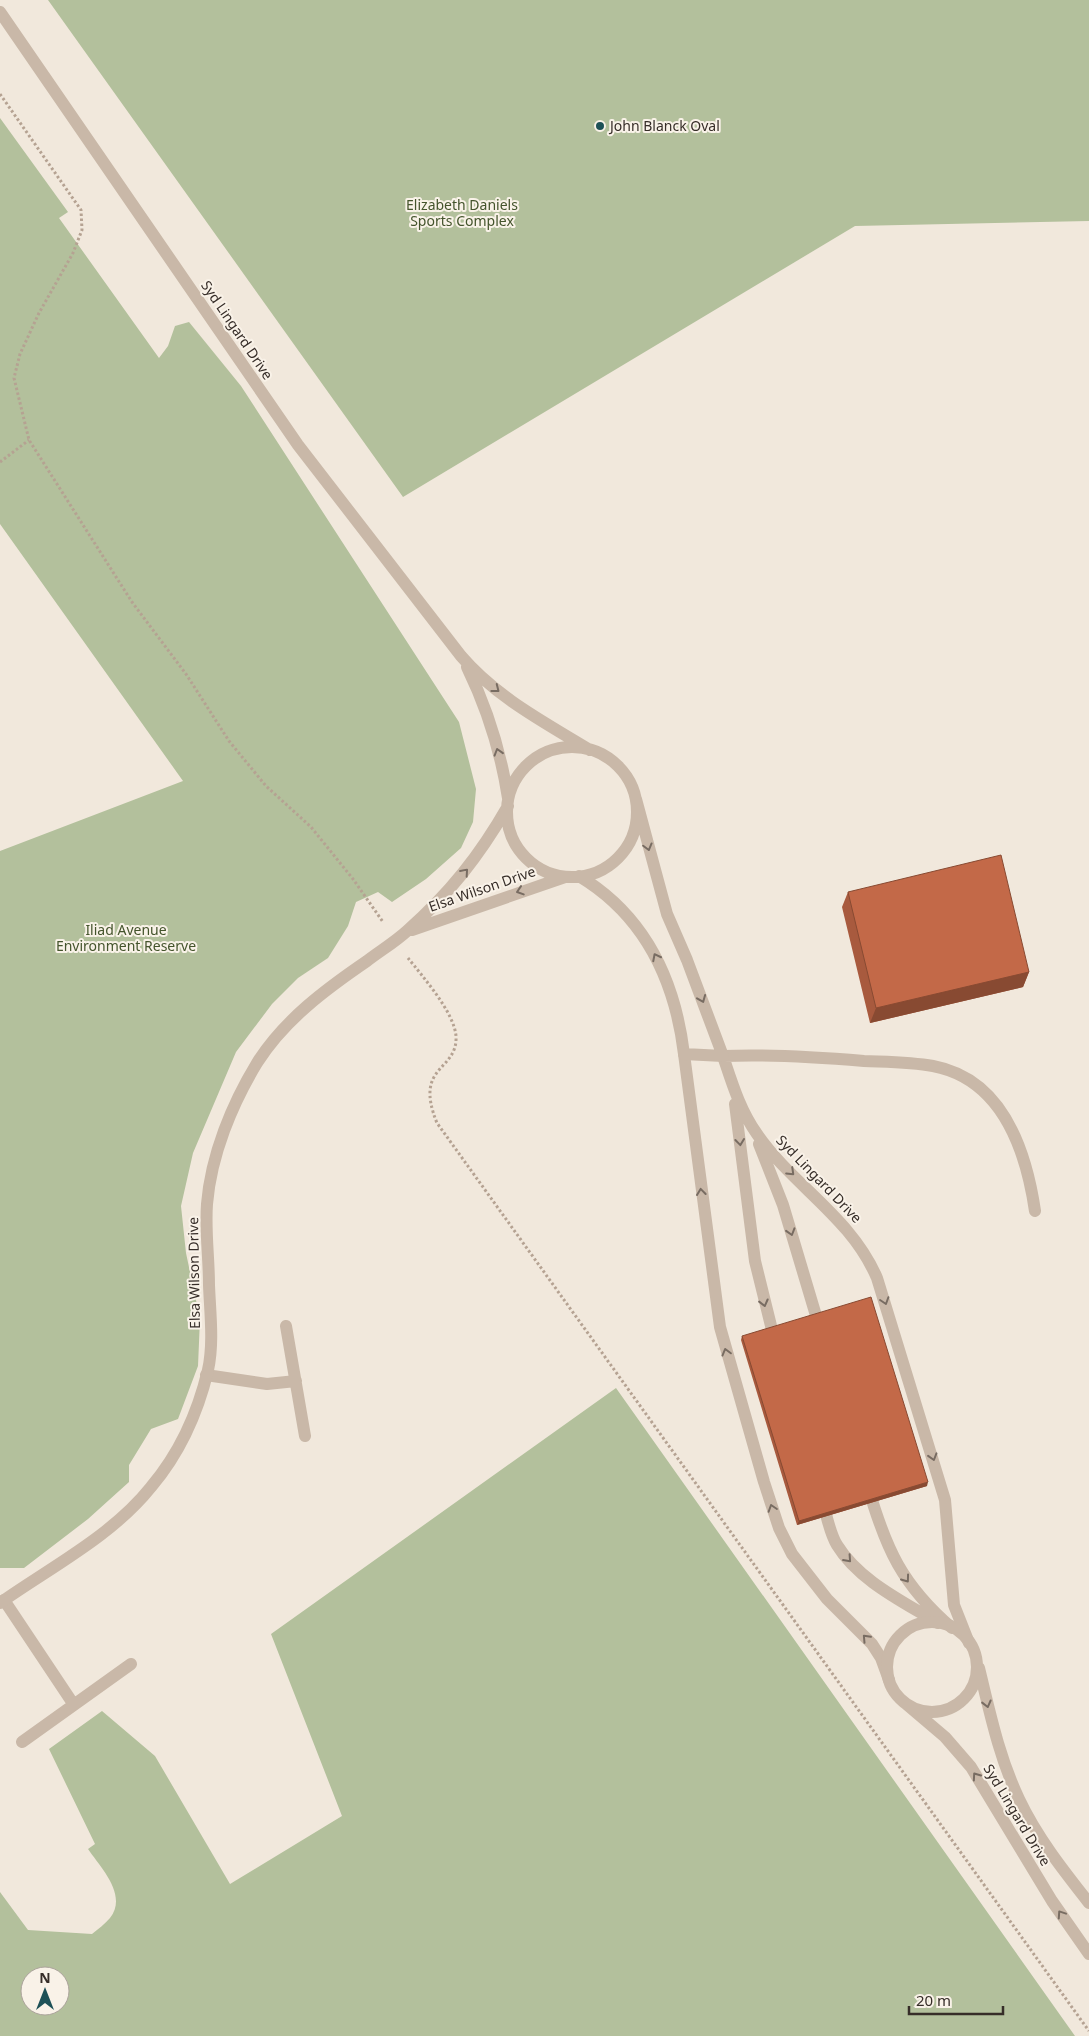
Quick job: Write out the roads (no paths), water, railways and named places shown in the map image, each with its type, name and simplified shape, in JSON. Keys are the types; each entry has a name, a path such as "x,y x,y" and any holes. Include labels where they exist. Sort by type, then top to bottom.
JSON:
{"street":[{"name":"Syd Lingard Drive","path":"0,12 298,445 461,656 509,699 590,750"},
{"name":"Syd Lingard Drive","path":"461,656 474,683 493,734 505,777 508,803"},
{"path":"572,876 602,869 621,855 628,845 636,823 636,799 620,768 601,754 590,750 566,748 555,750 534,760 518,777 508,803 511,835 524,856 543,870 572,876 594,885 619,906 645,937 655,954 672,995 684,1054 720,1327 774,1515 792,1554 827,1599 872,1644 881,1658 895,1693 905,1703 918,1710 933,1712 954,1706 965,1697 973,1685 977,1671 975,1656 969,1643 916,1592 894,1561 879,1524 864,1475"},
{"name":"Syd Lingard Drive","path":"636,799 667,914 687,960 730,1077 749,1122 782,1164 844,1224 862,1249 874,1272 945,1500 954,1605 969,1643"},
{"name":"Elsa Wilson Drive","path":"2,1601 129,1512 166,1469 189,1426 206,1375 210,1342 208,1202 221,1143 241,1091 273,1041 294,1019 326,990 407,932 472,863 508,803"},
{"name":"Elsa Wilson Drive","path":"407,932 572,876"},
{"path":"684,1054 833,1058 932,1066 953,1072 990,1098 1006,1117 1026,1163 1035,1211"},
{"path":"730,1077 755,1262 764,1303 780,1358"},
{"path":"749,1122 779,1192 825,1345"},
{"path":"286,1326 305,1436"},
{"path":"206,1375 267,1384 296,1381"},
{"path":"819,1488 834,1539 846,1558 876,1583 938,1623 952,1628"},
{"path":"2,1601 74,1705"},
{"path":"889,1680 888,1658 898,1638 916,1626 938,1623"},
{"name":"Syd Lingard Drive","path":"975,1656 996,1737 1019,1799 1045,1844 1089,1904"},
{"path":"22,1742 131,1664"},
{"name":"Syd Lingard Drive","path":"905,1703 945,1737 971,1767 1042,1885 1089,1954"}],"place":[{"name":"John Blanck Oval","path":"600,126"}],"park label":[{"name":"Elizabeth Daniels Sports Complex","path":"462,214"},
{"name":"Iliad Avenue Environment Reserve","path":"126,938"}]}
